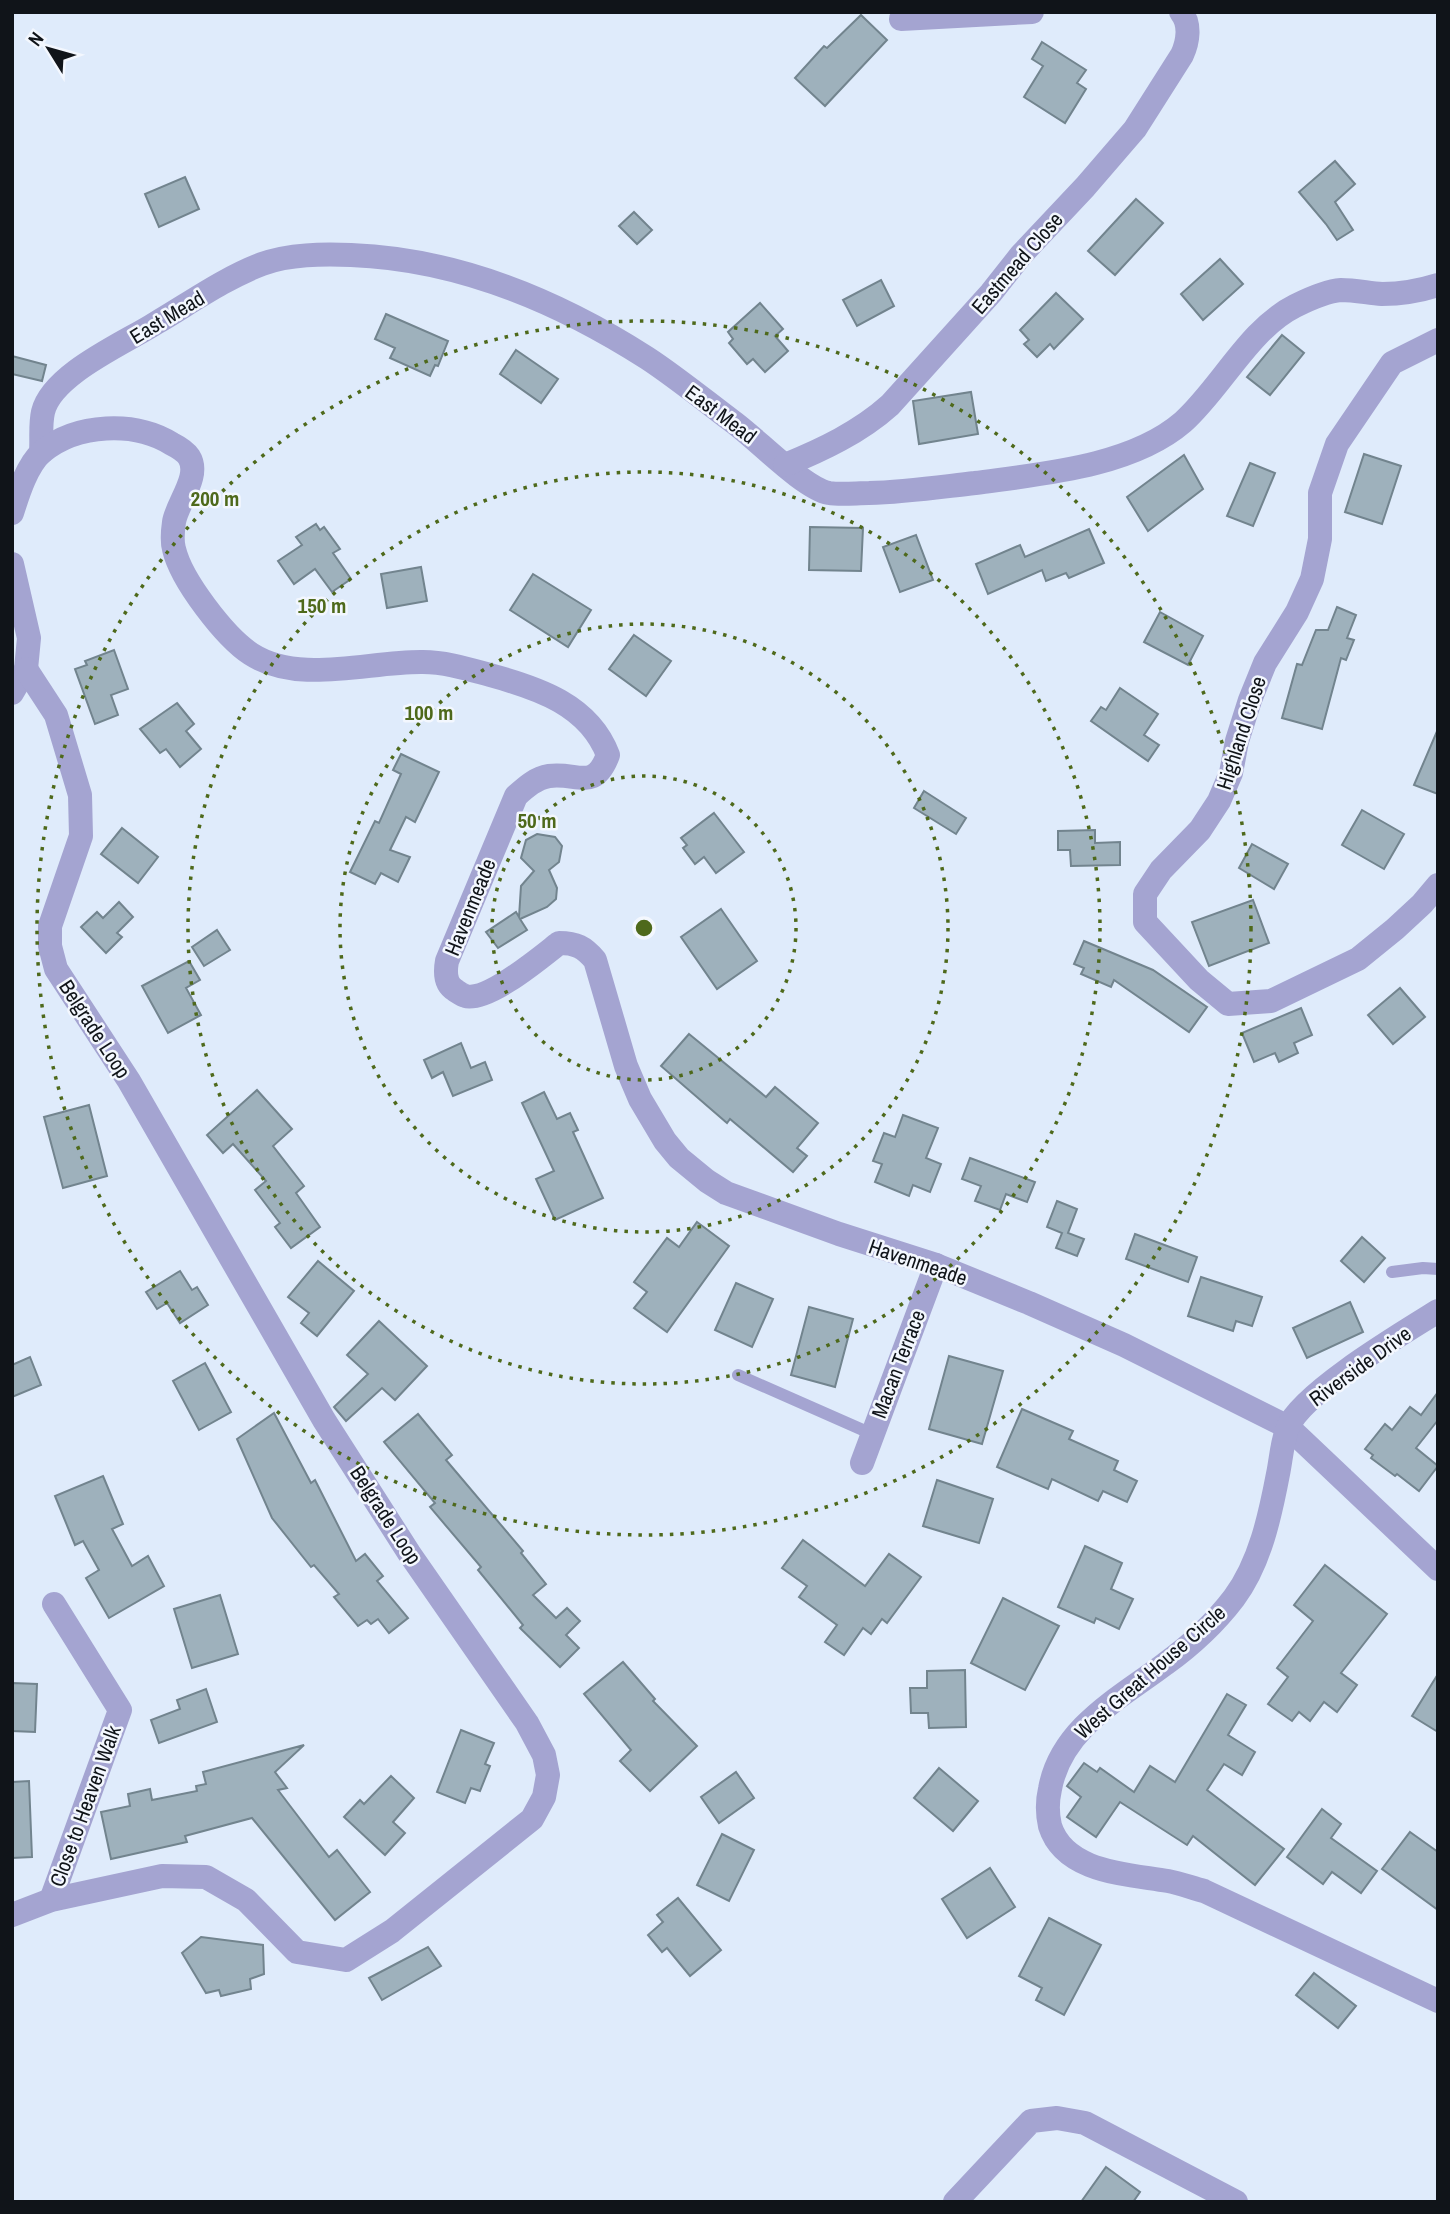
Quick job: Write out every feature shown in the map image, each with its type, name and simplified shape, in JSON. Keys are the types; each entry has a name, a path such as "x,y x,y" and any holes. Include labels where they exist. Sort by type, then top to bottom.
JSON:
{"street":[{"path":"901,19 1032,12"},
{"name":"Eastmead Close","path":"785,464 836,442 890,405 991,293 1021,255 1085,187 1135,129 1182,55 1187,44 1187,24 1181,12"},
{"name":"East Mead","path":"41,453 43,410 65,380 92,361 230,279 264,263 298,256 395,258 512,288 579,317 651,360 736,423 807,484 828,493 905,492 1021,477 1121,455 1147,445 1180,425 1250,344 1291,308 1340,290 1405,293 1438,285"},
{"name":"Highland Close","path":"1438,340 1392,363 1337,444 1320,493 1320,538 1312,579 1297,612 1260,675 1237,741 1231,773 1219,801 1200,830 1161,870 1145,894 1145,922 1199,980 1228,1004 1271,1001 1358,959 1395,929 1438,885"},
{"name":"Havenmeade","path":"41,453 58,442 90,430 127,428 156,435 182,450 190,458 191,476 174,523 173,548 184,573 218,625 237,645 258,659 278,667 301,670 422,662 447,664 520,683 543,692 589,722 608,755 602,769 593,777 580,779 563,775 546,776 531,783 516,796 447,961 445,973 450,987 464,996 475,995 502,985 559,943 571,943 585,948 595,960 626,1066 640,1098 665,1141 679,1158 726,1193 839,1234 936,1265 1124,1345 1288,1427 1438,1569"},
{"path":"12,513 21,485 41,453"},
{"path":"12,564 29,638 26,669 12,693"},
{"name":"Belgrade Loop","path":"12,1915 51,1900 162,1876 206,1877 246,1900 298,1952 346,1960 392,1931 532,1819 544,1797 548,1775 544,1755 527,1724 409,1553 324,1420 129,1081 56,969 50,946 50,926 81,836 80,795 56,715 26,669"},
{"name":"Macan Terrace","path":"862,1463 936,1265"},
{"name":"Riverside Drive","path":"1288,1427 1306,1404 1356,1363 1438,1311"},
{"name":"West Great House Circle","path":"1288,1427 1273,1502 1260,1546 1234,1597 1200,1634 1166,1664 1124,1692 1075,1736 1058,1762 1052,1778 1047,1802 1050,1825 1063,1849 1075,1857 1124,1876 1171,1881 1204,1891 1438,2001"},
{"name":"Close to Heaven Walk","path":"51,1900 120,1710 54,1604"},
{"path":"955,2202 1031,2121 1057,2118 1085,2123 1223,2199"}],"lane":[{"path":"1392,1272 1438,1269"},
{"path":"738,1375 872,1434"}],"building":[{"path":"861,15 887,40 825,106 795,78 824,46 827,48"},
{"path":"1042,42 1086,70 1077,83 1086,89 1065,123 1024,97 1043,66 1032,59"},
{"path":"1335,161 1355,184 1335,202 1353,230 1337,240 1299,192"},
{"path":"185,177 199,209 159,227 145,194"},
{"path":"1136,199 1163,223 1115,275 1088,251"},
{"path":"634,212 652,230 637,244 619,226"},
{"path":"1220,259 1243,284 1203,320 1181,294"},
{"path":"881,280 894,306 857,326 843,300"},
{"path":"1056,293 1083,319 1054,349 1050,344 1037,357 1024,344 1029,340 1020,330"},
{"path":"760,303 783,329 775,336 788,351 765,372 753,359 747,364 729,343 733,339 728,332"},
{"path":"386,314 448,341 438,366 435,365 430,376 390,358 395,348 375,339"},
{"path":"1282,335 1304,353 1270,395 1247,377"},
{"path":"516,350 558,379 541,403 500,374"},
{"path":"12,356 46,365 42,381 12,374"},
{"path":"971,392 978,434 919,444 913,401"},
{"path":"1364,454 1401,466 1382,524 1345,512"},
{"path":"1184,455 1203,489 1148,531 1127,497"},
{"path":"1250,463 1275,473 1253,526 1227,516"},
{"path":"316,524 320,530 324,527 340,549 333,553 351,579 332,592 315,569 294,584 278,561 302,545 296,537"},
{"path":"810,527 863,528 861,571 809,570"},
{"path":"1089,529 1104,563 1069,578 1066,573 1046,581 1042,570 988,594 976,564 1020,545 1025,557"},
{"path":"916,535 933,580 900,592 883,547"},
{"path":"421,567 427,601 387,608 381,574"},
{"path":"533,574 591,610 568,647 510,610"},
{"path":"1337,607 1356,615 1347,638 1354,640 1346,660 1341,658 1322,729 1282,718 1297,664 1302,665 1316,630 1328,630"},
{"path":"1160,612 1203,636 1188,665 1144,642"},
{"path":"634,635 671,661 646,696 609,669"},
{"path":"114,650 128,689 111,695 118,715 95,724 75,669 87,665 85,661"},
{"path":"1120,688 1158,714 1144,735 1159,745 1148,761 1091,721 1101,707 1106,710"},
{"path":"177,703 194,724 186,731 201,749 180,767 166,749 160,753 140,729"},
{"path":"1438,729 1438,794 1414,785"},
{"path":"401,754 439,772 415,822 406,817 390,850 410,857 398,882 381,873 375,884 350,872 375,821 379,823 401,774 393,770"},
{"path":"924,791 966,818 956,834 914,808"},
{"path":"1362,810 1404,834 1384,869 1342,845"},
{"path":"714,813 744,852 716,873 704,857 695,864 683,848 687,845 681,838"},
{"path":"122,828 158,857 138,883 101,854"},
{"path":"1095,830 1095,843 1120,842 1120,865 1071,866 1070,850 1058,850 1058,831"},
{"path":"537,834 555,837 562,846 559,862 549,870 557,888 556,899 547,907 520,919 527,930 498,948 486,932 516,912 519,917 521,886 534,871 521,858 526,840"},
{"path":"1252,844 1288,864 1274,889 1239,868"},
{"path":"1253,900 1269,943 1209,966 1192,922"},
{"path":"119,902 133,917 117,933 122,937 106,953 81,927 97,912 103,918"},
{"path":"721,909 757,961 717,989 681,937"},
{"path":"217,930 230,950 204,966 192,947"},
{"path":"1084,941 1153,970 1207,1007 1189,1032 1114,980 1111,987 1081,974 1084,968 1074,964"},
{"path":"189,961 200,980 186,988 201,1015 168,1033 142,986"},
{"path":"1400,988 1425,1017 1393,1044 1368,1015"},
{"path":"1301,1008 1312,1035 1294,1043 1298,1053 1279,1062 1275,1053 1254,1062 1242,1033"},
{"path":"689,1034 766,1097 775,1087 818,1123 797,1148 807,1156 793,1172 730,1119 727,1123 661,1066"},
{"path":"461,1043 471,1068 485,1062 492,1080 453,1096 443,1072 432,1078 424,1060"},
{"path":"257,1090 292,1129 273,1146 304,1186 296,1193 320,1227 291,1248 275,1227 280,1223 255,1190 266,1181 233,1144 223,1153 207,1135"},
{"path":"544,1092 557,1119 570,1113 578,1130 573,1132 603,1198 555,1220 536,1179 554,1171 522,1103"},
{"path":"89,1105 107,1176 63,1188 44,1117"},
{"path":"903,1115 938,1128 926,1158 941,1164 930,1192 913,1185 909,1196 875,1182 882,1164 873,1161 884,1133 895,1137"},
{"path":"970,1158 1035,1182 1027,1202 1006,1194 1000,1210 975,1201 981,1186 962,1179"},
{"path":"1057,1201 1077,1209 1068,1233 1084,1239 1077,1256 1056,1248 1062,1233 1047,1227"},
{"path":"697,1222 729,1246 667,1332 634,1308 647,1292 634,1282 667,1238 679,1247"},
{"path":"1135,1234 1197,1257 1188,1282 1126,1259"},
{"path":"1362,1237 1385,1258 1364,1282 1341,1261"},
{"path":"318,1261 354,1291 317,1336 301,1323 309,1313 288,1297"},
{"path":"180,1271 192,1290 197,1287 208,1305 180,1323 167,1303 157,1309 146,1292"},
{"path":"1201,1277 1262,1297 1252,1326 1236,1321 1233,1331 1188,1316"},
{"path":"736,1283 773,1299 752,1347 715,1330"},
{"path":"1350,1302 1363,1332 1307,1358 1293,1328"},
{"path":"809,1307 853,1319 835,1387 791,1375"},
{"path":"379,1321 427,1366 395,1400 382,1388 346,1421 334,1407 368,1374 347,1355"},
{"path":"949,1356 1003,1371 982,1444 929,1429"},
{"path":"30,1357 41,1385 12,1397 12,1365"},
{"path":"205,1363 231,1412 199,1430 173,1381"},
{"path":"1438,1392 1438,1420 1416,1448 1438,1466 1419,1491 1371,1458 1373,1455 1365,1449 1385,1424 1392,1430 1410,1407 1421,1415"},
{"path":"1022,1409 1073,1431 1069,1439 1118,1461 1114,1470 1137,1481 1127,1502 1103,1491 1098,1501 1052,1479 1048,1489 997,1467"},
{"path":"274,1413 311,1483 315,1480 356,1561 365,1554 383,1576 377,1581 408,1618 389,1633 378,1619 371,1624 367,1620 358,1626 334,1597 339,1594 314,1565 311,1567 272,1518 237,1439"},
{"path":"418,1414 452,1455 446,1460 523,1551 521,1553 546,1584 533,1595 556,1618 567,1608 580,1621 566,1635 579,1648 560,1667 520,1628 523,1625 478,1570 481,1567 430,1507 435,1503 384,1442"},
{"path":"103,1476 123,1524 112,1529 132,1566 148,1556 164,1586 109,1618 86,1578 99,1570 83,1541 75,1545 55,1496"},
{"path":"937,1480 993,1499 979,1543 923,1526"},
{"path":"803,1540 865,1586 889,1554 921,1577 887,1623 882,1619 871,1634 863,1628 844,1655 825,1642 837,1625 799,1597 807,1586 782,1568"},
{"path":"1085,1546 1122,1563 1111,1589 1133,1599 1119,1629 1096,1618 1094,1623 1058,1607"},
{"path":"1325,1565 1387,1614 1341,1673 1357,1685 1337,1712 1324,1702 1310,1721 1299,1712 1292,1721 1268,1704 1288,1677 1277,1668 1313,1621 1294,1605"},
{"path":"220,1595 238,1654 192,1668 174,1609"},
{"path":"1003,1598 1059,1626 1025,1690 971,1663"},
{"path":"623,1662 655,1699 653,1701 697,1746 650,1791 620,1761 631,1750 584,1694"},
{"path":"965,1670 966,1727 929,1728 928,1713 911,1713 910,1688 927,1688 927,1671"},
{"path":"1438,1674 1438,1732 1412,1716"},
{"path":"12,1683 37,1684 35,1732 12,1731"},
{"path":"206,1689 217,1722 159,1743 151,1720 180,1709 177,1700"},
{"path":"1227,1694 1246,1705 1228,1735 1255,1752 1242,1775 1224,1764 1207,1790 1284,1849 1255,1885 1193,1836 1187,1845 1120,1802 1096,1837 1067,1817 1081,1797 1067,1786 1084,1763 1097,1772 1100,1768 1134,1792 1150,1766 1175,1782"},
{"path":"461,1730 494,1743 485,1764 490,1766 480,1791 471,1788 465,1803 437,1792"},
{"path":"304,1745 275,1772 287,1788 278,1790 329,1857 337,1850 370,1892 335,1920 252,1818 185,1836 187,1842 111,1859 101,1812 130,1806 128,1794 150,1789 152,1800 197,1791 196,1786 206,1784 203,1772"},
{"path":"939,1768 978,1801 953,1831 914,1798"},
{"path":"736,1772 754,1798 719,1823 701,1797"},
{"path":"391,1776 414,1798 393,1822 405,1833 385,1855 344,1817 360,1800 364,1804"},
{"path":"29,1781 32,1857 12,1858 12,1782"},
{"path":"1322,1809 1341,1824 1331,1838 1377,1871 1361,1893 1332,1872 1323,1884 1287,1857"},
{"path":"1410,1832 1438,1852 1438,1910 1382,1869"},
{"path":"722,1834 754,1850 729,1901 697,1885"},
{"path":"990,1868 1015,1907 967,1938 942,1899"},
{"path":"678,1898 721,1950 690,1976 667,1948 662,1952 648,1935 663,1922 657,1915"},
{"path":"1049,1918 1101,1945 1064,2015 1036,2000 1042,1988 1019,1976"},
{"path":"201,1937 263,1945 264,1974 250,1979 251,1989 221,1996 219,1990 206,1993 182,1953"},
{"path":"428,1947 441,1966 382,2000 369,1978"},
{"path":"1314,1973 1356,2006 1338,2028 1296,1995"},
{"path":"1106,2167 1140,2192 1133,2202 1081,2202"}]}
